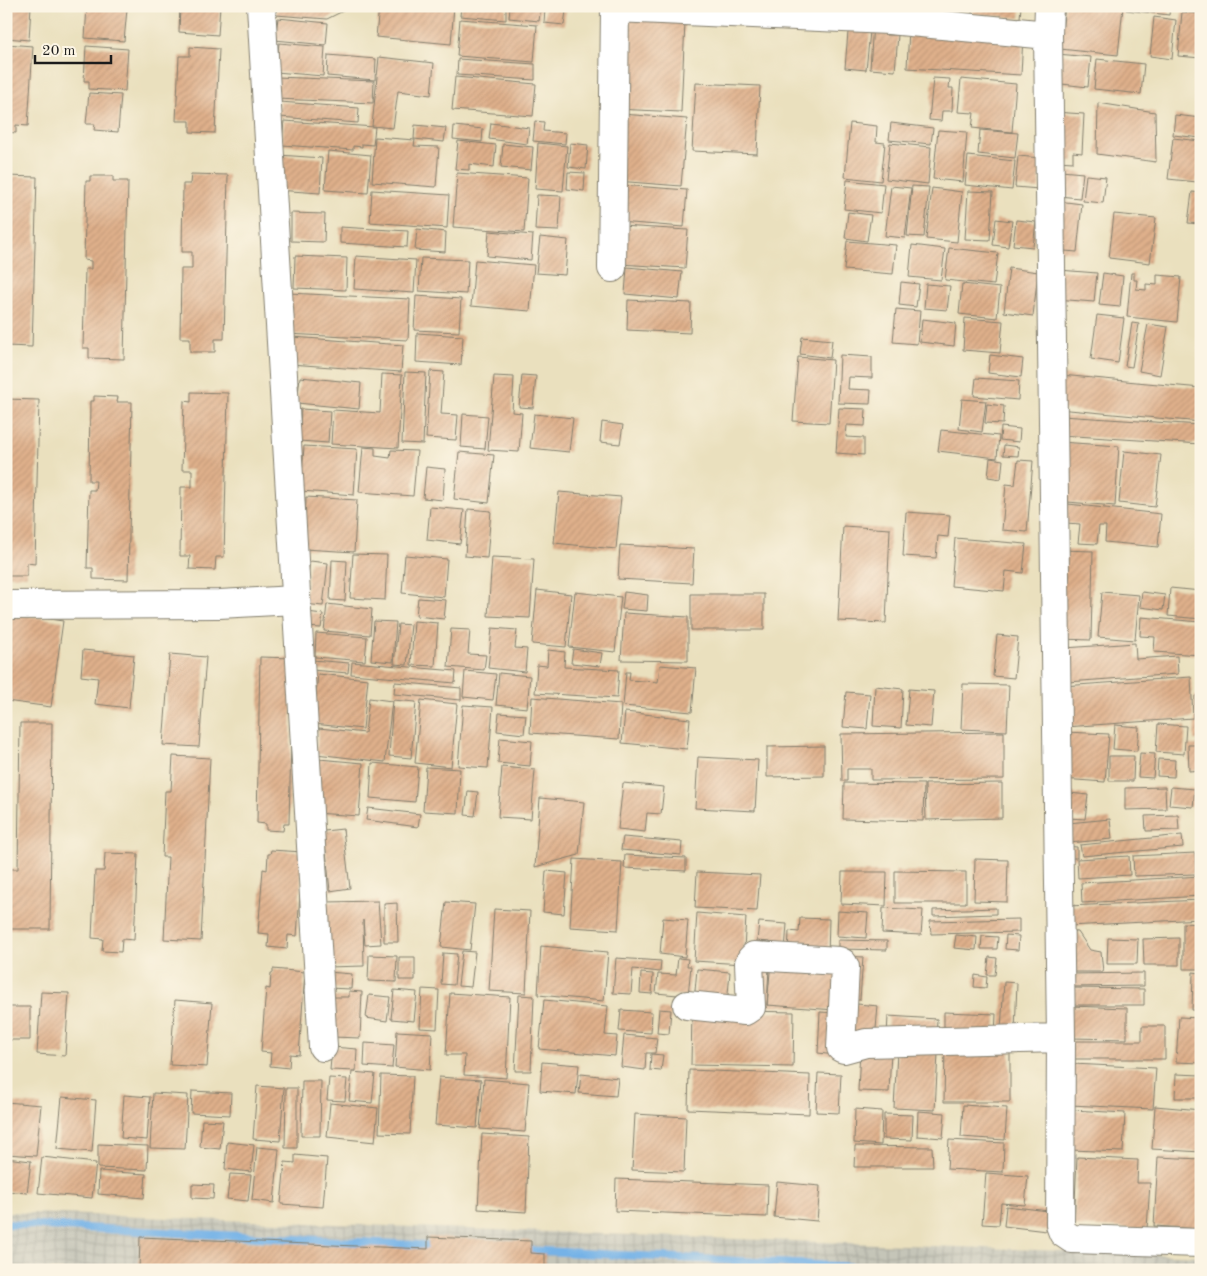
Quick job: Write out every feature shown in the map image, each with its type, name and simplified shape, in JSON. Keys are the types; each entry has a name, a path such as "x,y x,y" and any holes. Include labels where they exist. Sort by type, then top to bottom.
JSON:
{"street":[{"path":"261,6 323,1047"},
{"path":"1049,6 1061,1038 1060,1226 1063,1233 1072,1239 1201,1243"},
{"path":"612,268 615,7 889,20 1048,35"},
{"path":"6,605 219,604 295,600"},
{"path":"687,1005 748,1010 751,1007 749,963 754,956 839,961 845,967 841,1048 844,1049 866,1043 1061,1038"}],"shaded area":[{"path":"6,1212 1201,1256 1201,1270 6,1270"}],"building":[{"path":"6,6 31,6 29,40 6,38"},
{"path":"87,6 127,9 124,41 85,38"},
{"path":"180,6 220,6 218,35 179,32"},
{"path":"277,6 353,6 327,19 276,15"},
{"path":"379,6 454,6 451,44 376,37"},
{"path":"461,6 506,6 506,20 460,16"},
{"path":"510,6 541,6 539,21 509,18"},
{"path":"972,6 1021,6 1020,18 972,14"},
{"path":"1065,6 1123,7 1118,55 1060,49"},
{"path":"1127,6 1170,6 1169,15 1126,10"},
{"path":"1177,6 1201,6 1201,11 1177,9"},
{"path":"545,9 566,11 564,25 544,23"},
{"path":"1182,12 1201,14 1201,58 1178,56"},
{"path":"1154,17 1176,20 1172,59 1150,56"},
{"path":"278,18 328,23 326,45 275,40"},
{"path":"460,19 537,25 534,62 457,56"},
{"path":"619,19 685,22 681,112 615,109"},
{"path":"849,20 871,22 866,70 845,68"},
{"path":"873,23 887,24 886,35 898,35 895,71 870,69"},
{"path":"909,28 1023,36 1021,75 907,68"},
{"path":"279,43 325,47 323,76 276,72"},
{"path":"6,44 33,46 28,126 16,125 16,133 6,132"},
{"path":"86,46 128,49 125,91 89,89 89,81 84,81"},
{"path":"190,47 219,49 215,133 190,132 190,121 176,121 179,56 190,56"},
{"path":"1057,54 1091,57 1088,87 1053,83"},
{"path":"328,55 376,59 375,80 327,76"},
{"path":"379,57 434,63 431,95 398,91 393,128 372,126"},
{"path":"458,59 535,64 535,80 457,75"},
{"path":"1097,59 1144,64 1141,94 1094,89"},
{"path":"277,77 374,81 373,103 276,99"},
{"path":"455,77 536,84 533,116 452,110"},
{"path":"933,78 950,79 949,88 953,88 952,111 942,111 941,121 929,120"},
{"path":"961,79 1016,84 1012,132 972,128 974,113 958,112"},
{"path":"696,83 760,86 757,154 692,151"},
{"path":"89,93 121,95 118,132 94,130 95,124 86,124"},
{"path":"280,102 359,108 358,123 279,117"},
{"path":"1098,103 1155,112 1156,162 1097,154"},
{"path":"1054,112 1084,114 1082,153 1073,152 1073,162 1056,161"},
{"path":"622,114 687,119 681,186 616,181"},
{"path":"1175,115 1201,118 1201,138 1173,135"},
{"path":"284,121 375,127 373,145 362,144 362,147 353,146 353,150 282,145"},
{"path":"535,121 544,122 543,131 566,133 565,144 533,141"},
{"path":"491,123 529,128 527,144 489,139"},
{"path":"850,123 877,126 876,142 885,143 881,181 845,177"},
{"path":"891,123 933,128 931,144 889,140"},
{"path":"415,125 446,128 444,142 414,139"},
{"path":"454,126 483,129 482,142 453,139"},
{"path":"938,130 967,132 963,182 933,179"},
{"path":"980,130 1018,133 1015,158 978,154"},
{"path":"375,137 415,140 414,146 439,147 436,187 372,182"},
{"path":"1173,138 1201,141 1197,182 1168,179"},
{"path":"458,141 496,145 494,167 469,164 469,170 455,169"},
{"path":"538,143 567,146 563,191 535,189"},
{"path":"570,143 588,145 586,169 568,167"},
{"path":"890,143 931,147 928,184 886,179"},
{"path":"503,144 533,147 531,170 501,167"},
{"path":"328,151 371,155 368,193 325,190"},
{"path":"279,155 322,158 320,193 276,190"},
{"path":"968,156 1015,161 1012,190 965,185"},
{"path":"1018,156 1041,158 1039,189 1015,187"},
{"path":"1061,171 1083,173 1080,198 1058,196"},
{"path":"568,172 585,173 584,191 567,189"},
{"path":"457,173 528,178 524,232 453,227"},
{"path":"191,174 228,175 224,339 215,339 215,352 190,352 190,338 180,338 181,269 192,269 192,252 182,252 183,184 190,184"},
{"path":"1086,175 1106,177 1103,203 1083,201"},
{"path":"6,176 37,177 32,347 6,346"},
{"path":"90,176 113,176 113,181 128,181 124,359 89,358 89,348 83,348 85,269 91,269 91,261 84,260 86,181 90,181"},
{"path":"847,180 884,184 881,213 844,209"},
{"path":"621,185 687,190 684,227 618,222"},
{"path":"891,186 911,188 905,238 885,236"},
{"path":"912,186 929,187 924,237 907,236"},
{"path":"932,188 962,192 957,242 926,239"},
{"path":"372,190 449,195 447,228 370,222"},
{"path":"968,191 993,192 990,240 965,239"},
{"path":"1192,192 1201,193 1201,224 1188,223"},
{"path":"537,195 561,196 559,231 535,230"},
{"path":"1058,201 1082,204 1077,252 1053,250"},
{"path":"848,212 871,215 867,241 845,238"},
{"path":"291,213 325,214 324,242 291,241"},
{"path":"1114,214 1156,218 1150,263 1109,258"},
{"path":"996,219 1012,221 1008,247 993,245"},
{"path":"1016,220 1036,222 1033,247 1013,245"},
{"path":"621,226 688,230 685,268 619,264"},
{"path":"340,227 408,231 407,247 340,243"},
{"path":"417,229 446,232 445,252 415,250"},
{"path":"489,231 533,235 531,260 487,256"},
{"path":"540,237 568,240 565,275 536,273"},
{"path":"847,241 896,245 893,274 844,270"},
{"path":"912,245 945,249 941,280 909,277"},
{"path":"949,248 998,253 994,285 945,280"},
{"path":"295,256 347,258 346,290 294,288"},
{"path":"356,256 416,260 414,293 354,289"},
{"path":"421,258 468,260 466,294 419,291"},
{"path":"475,260 534,265 530,311 471,306"},
{"path":"627,267 682,272 679,299 625,294"},
{"path":"1009,268 1038,272 1033,316 1004,312"},
{"path":"1059,270 1097,273 1094,302 1056,299"},
{"path":"1103,273 1123,276 1120,307 1099,305"},
{"path":"1131,273 1134,273 1134,280 1137,280 1136,289 1146,290 1146,284 1157,285 1157,275 1181,277 1177,322 1127,317"},
{"path":"901,282 919,284 916,307 899,305"},
{"path":"926,284 950,286 947,310 924,308"},
{"path":"962,284 1000,288 997,318 959,314"},
{"path":"288,293 410,299 408,340 286,334"},
{"path":"416,296 461,299 459,332 414,330"},
{"path":"628,300 691,303 690,333 627,330"},
{"path":"896,309 920,311 917,344 893,342"},
{"path":"1097,315 1124,318 1118,363 1091,359"},
{"path":"965,318 1003,321 1000,353 963,350"},
{"path":"922,319 956,323 954,346 920,342"},
{"path":"1132,323 1139,324 1132,367 1125,366"},
{"path":"1148,324 1168,327 1160,375 1139,371"},
{"path":"417,333 463,336 461,365 416,362"},
{"path":"292,337 403,345 401,372 290,364"},
{"path":"802,337 832,340 830,358 800,354"},
{"path":"840,355 872,357 872,378 849,377 848,389 871,390 870,404 838,403"},
{"path":"990,355 1023,359 1021,377 988,373"},
{"path":"798,357 833,360 829,423 793,421"},
{"path":"430,371 444,372 441,414 458,415 456,440 426,438"},
{"path":"405,372 426,373 423,444 402,443"},
{"path":"382,374 402,375 398,448 331,444 333,410 380,413"},
{"path":"522,375 536,376 533,408 519,407"},
{"path":"1061,375 1201,388 1201,422 1058,409"},
{"path":"494,376 514,377 512,412 522,413 519,452 488,450"},
{"path":"300,377 361,383 359,409 297,403"},
{"path":"976,378 1019,381 1018,400 974,396"},
{"path":"191,392 228,393 224,557 216,557 215,570 189,569 190,556 180,556 181,487 192,487 192,470 182,470 184,401 191,402"},
{"path":"94,396 118,397 117,402 132,402 128,580 93,579 93,568 87,568 89,490 95,490 96,481 89,481 90,401 94,401"},
{"path":"6,399 39,400 35,564 27,563 27,576 6,576"},
{"path":"962,399 986,401 982,432 959,429"},
{"path":"987,404 1004,406 1003,424 985,423"},
{"path":"839,408 866,409 865,426 847,425 846,437 864,438 864,455 836,453"},
{"path":"301,409 330,411 328,443 299,441"},
{"path":"463,414 488,416 485,449 461,447"},
{"path":"534,414 573,418 569,452 530,448"},
{"path":"1062,416 1201,425 1201,444 1060,435"},
{"path":"602,422 623,425 620,444 600,442"},
{"path":"1001,427 1020,429 1019,442 1000,440"},
{"path":"941,430 999,436 997,458 938,451"},
{"path":"1060,442 1119,446 1115,506 1056,501"},
{"path":"1004,445 1019,447 1018,456 1003,455"},
{"path":"304,446 357,449 354,495 301,491"},
{"path":"363,447 375,448 375,456 390,458 391,450 417,451 413,496 359,492"},
{"path":"1124,451 1161,455 1155,507 1119,503"},
{"path":"459,452 494,455 489,503 454,499"},
{"path":"990,458 1003,460 1001,479 988,477"},
{"path":"1018,460 1033,461 1027,532 1002,530 1006,484 1015,485"},
{"path":"426,467 445,469 443,500 423,498"},
{"path":"559,492 621,497 616,549 554,543"},
{"path":"306,497 357,500 354,552 304,549"},
{"path":"1068,504 1161,514 1158,547 1105,542 1106,526 1099,526 1097,544 1078,543 1080,524 1066,523"},
{"path":"430,507 464,510 460,544 427,540"},
{"path":"468,509 491,511 487,558 465,556"},
{"path":"906,512 950,515 948,537 938,536 936,558 903,556"},
{"path":"843,526 890,529 886,623 838,621"},
{"path":"955,538 1026,544 1023,573 1006,571 1004,591 951,586"},
{"path":"620,545 694,549 692,583 618,579"},
{"path":"1061,550 1093,551 1091,640 1059,639"},
{"path":"353,554 387,555 385,600 350,598"},
{"path":"405,555 447,559 444,597 402,593"},
{"path":"492,557 534,559 530,618 488,616"},
{"path":"332,560 347,561 345,601 330,600"},
{"path":"310,561 328,563 323,606 304,604"},
{"path":"1170,588 1201,591 1201,619 1168,616"},
{"path":"537,590 571,594 566,647 532,644"},
{"path":"575,592 621,597 615,652 569,647"},
{"path":"624,592 648,595 647,611 622,609"},
{"path":"1102,592 1139,595 1135,640 1098,637"},
{"path":"1142,592 1165,595 1163,610 1140,607"},
{"path":"691,594 764,594 764,630 691,630"},
{"path":"418,598 446,600 444,619 416,616"},
{"path":"327,604 372,609 370,635 324,631"},
{"path":"307,612 323,614 321,628 306,627"},
{"path":"6,613 63,621 51,707 6,701"},
{"path":"624,613 688,617 688,661 621,660"},
{"path":"1141,617 1201,622 1201,655 1154,652 1155,637 1140,636"},
{"path":"374,621 396,622 393,662 371,660"},
{"path":"414,621 438,623 435,666 411,665"},
{"path":"398,624 411,625 407,665 394,664"},
{"path":"492,628 517,630 515,648 527,649 525,672 488,668"},
{"path":"451,629 470,630 468,654 486,655 484,670 448,667"},
{"path":"316,633 367,637 365,661 315,657"},
{"path":"997,635 1018,637 1014,678 993,676"},
{"path":"1135,643 1136,659 1177,656 1178,674 1068,682 1065,648"},
{"path":"573,649 602,653 600,666 571,663"},
{"path":"83,650 134,655 129,708 95,704 98,678 81,676"},
{"path":"548,650 565,652 564,667 619,670 617,698 535,693 537,665 547,666"},
{"path":"170,654 206,657 199,747 163,745"},
{"path":"260,657 293,658 289,824 284,824 283,831 266,830 266,824 257,823"},
{"path":"312,660 349,663 348,673 311,670"},
{"path":"352,662 456,671 455,683 351,674"},
{"path":"660,665 696,668 692,712 623,706 626,672 630,672 629,680 658,682"},
{"path":"465,671 496,674 493,700 463,697"},
{"path":"499,673 530,676 527,708 496,705"},
{"path":"318,674 368,679 363,729 313,724"},
{"path":"1191,677 1193,718 1065,727 1063,686"},
{"path":"395,682 461,688 461,700 394,694"},
{"path":"963,684 1009,685 1007,731 961,729"},
{"path":"875,686 903,689 901,728 873,726"},
{"path":"909,689 934,691 931,727 906,725"},
{"path":"846,692 870,694 867,729 843,727"},
{"path":"1195,696 1201,696 1201,715 1195,715"},
{"path":"532,697 621,704 619,739 530,733"},
{"path":"369,698 392,701 385,762 316,754 319,728 365,733"},
{"path":"393,700 416,702 411,758 389,756"},
{"path":"421,700 457,704 451,767 415,763"},
{"path":"463,705 493,707 488,768 458,766"},
{"path":"625,712 690,719 687,749 622,743"},
{"path":"499,713 526,715 524,734 497,731"},
{"path":"1195,717 1201,717 1201,740 1194,740"},
{"path":"20,723 52,723 50,929 6,929 6,869 18,869"},
{"path":"1158,724 1186,726 1184,754 1156,752"},
{"path":"1115,725 1139,727 1137,751 1113,749"},
{"path":"1004,732 1004,779 871,780 871,769 847,769 847,781 842,781 841,734"},
{"path":"1065,732 1109,734 1105,782 1062,779"},
{"path":"500,738 532,741 530,766 498,763"},
{"path":"1188,745 1201,745 1201,770 1189,771"},
{"path":"824,746 824,776 767,777 767,747"},
{"path":"1140,753 1155,754 1153,778 1138,777"},
{"path":"173,756 210,758 201,941 164,939 168,857 162,857 165,791 171,791"},
{"path":"1109,756 1134,756 1133,781 1109,781"},
{"path":"698,757 758,760 755,811 695,808"},
{"path":"319,759 363,763 359,816 315,813"},
{"path":"1158,759 1175,760 1174,777 1157,776"},
{"path":"372,763 418,767 415,802 370,798"},
{"path":"426,767 460,769 458,813 423,811"},
{"path":"502,767 535,770 531,819 498,817"},
{"path":"623,783 664,787 661,814 647,813 645,832 618,829"},
{"path":"844,783 924,784 923,821 843,819"},
{"path":"1002,783 1002,818 926,820 925,784"},
{"path":"1165,787 1166,809 1125,810 1125,788"},
{"path":"1171,787 1195,789 1193,807 1169,805"},
{"path":"468,791 478,792 475,816 465,815"},
{"path":"1070,793 1088,795 1085,819 1067,818"},
{"path":"540,798 584,802 579,855 535,867"},
{"path":"368,808 420,814 418,827 366,820"},
{"path":"1178,815 1179,830 1146,831 1145,816"},
{"path":"1110,819 1112,839 1069,843 1068,823"},
{"path":"343,829 350,888 330,891 324,831"},
{"path":"1182,835 1183,847 1082,856 1080,845"},
{"path":"623,837 682,842 681,855 621,850"},
{"path":"1066,846 1077,847 1077,858 1065,858"},
{"path":"271,850 303,852 297,936 288,935 287,949 268,947 269,934 258,933 263,869 267,870 268,854 270,854"},
{"path":"105,853 138,854 134,940 122,939 121,952 102,951 103,939 92,938 95,871 104,871"},
{"path":"1195,853 1196,874 1134,876 1133,856"},
{"path":"625,855 686,858 686,871 624,868"},
{"path":"1129,856 1130,875 1078,878 1077,859"},
{"path":"574,859 622,862 618,930 570,927"},
{"path":"975,859 1008,860 1007,902 974,901"},
{"path":"546,871 567,873 564,914 543,912"},
{"path":"895,871 966,872 966,903 895,903"},
{"path":"697,872 760,875 757,911 695,908"},
{"path":"842,872 887,872 886,906 841,904"},
{"path":"1201,876 1201,896 1082,903 1081,883"},
{"path":"1201,900 1201,919 1069,926 1068,906"},
{"path":"378,901 381,944 365,945 363,920 364,966 327,967 326,902"},
{"path":"446,902 475,904 470,950 441,947"},
{"path":"397,903 398,942 384,942 384,904"},
{"path":"883,908 923,910 921,935 882,933"},
{"path":"996,908 996,914 933,916 933,910"},
{"path":"494,909 530,911 526,993 489,991"},
{"path":"838,911 868,913 866,938 837,936"},
{"path":"697,913 746,917 743,964 694,961"},
{"path":"663,918 688,920 685,957 660,954"},
{"path":"800,918 829,919 828,957 788,956 789,931 799,932"},
{"path":"1019,919 1019,932 931,934 930,921"},
{"path":"759,922 787,924 785,951 768,950 769,942 757,941"},
{"path":"1183,923 1201,924 1201,969 1183,969"},
{"path":"1068,931 1078,932 1090,950 1101,952 1103,972 1066,972"},
{"path":"956,935 977,937 976,950 954,948"},
{"path":"1006,935 1019,936 1018,950 1005,949"},
{"path":"982,936 998,937 997,949 981,949"},
{"path":"1108,938 1138,939 1137,964 1107,964"},
{"path":"1179,938 1179,965 1144,965 1143,939"},
{"path":"838,940 887,941 887,950 838,949"},
{"path":"541,946 608,952 604,1001 538,995"},
{"path":"462,951 475,952 471,987 458,986"},
{"path":"443,953 457,954 454,985 441,984"},
{"path":"369,955 397,956 396,982 368,981"},
{"path":"846,956 863,957 860,1000 844,1000"},
{"path":"399,957 415,957 415,980 399,980"},
{"path":"989,957 997,958 995,975 987,975"},
{"path":"616,958 661,961 660,972 633,969 631,994 613,993"},
{"path":"678,958 688,959 687,966 691,966 688,996 656,993 658,974 676,975"},
{"path":"771,962 838,968 835,1010 767,1005"},
{"path":"754,965 769,966 767,1008 752,1007"},
{"path":"273,969 305,972 299,1055 290,1054 289,1068 270,1066 271,1053 261,1052 266,988 270,989"},
{"path":"697,969 730,972 727,1005 694,1002"},
{"path":"328,972 352,974 351,989 327,988"},
{"path":"1193,972 1201,973 1201,1010 1192,1010"},
{"path":"641,973 653,974 652,994 640,993"},
{"path":"1144,973 1144,986 1071,987 1071,974"},
{"path":"975,975 987,977 986,988 974,987"},
{"path":"1004,982 1017,983 1015,1031 1001,1030"},
{"path":"1074,988 1144,989 1144,1005 1074,1005"},
{"path":"422,989 439,990 437,1029 420,1028"},
{"path":"394,990 417,992 414,1021 391,1019"},
{"path":"349,991 362,992 360,1038 332,1037 333,997 349,997"},
{"path":"41,992 69,993 65,1056 37,1054"},
{"path":"450,993 510,997 506,1078 464,1075 465,1055 446,1055"},
{"path":"369,995 390,997 387,1021 366,1018"},
{"path":"519,995 534,996 531,1071 515,1071"},
{"path":"175,1000 212,1003 207,1067 170,1065"},
{"path":"544,1000 608,1006 605,1035 617,1036 615,1056 539,1049"},
{"path":"847,1003 878,1006 875,1040 844,1037"},
{"path":"1070,1006 1127,1008 1127,1039 1069,1038"},
{"path":"6,1007 30,1007 30,1040 6,1040"},
{"path":"659,1009 671,1010 669,1034 657,1033"},
{"path":"621,1010 652,1012 651,1033 619,1031"},
{"path":"692,1010 794,1012 793,1067 691,1065"},
{"path":"820,1012 838,1013 835,1055 818,1053"},
{"path":"944,1012 996,1014 995,1035 944,1033"},
{"path":"888,1016 937,1019 936,1039 887,1036"},
{"path":"1179,1017 1201,1018 1201,1063 1176,1062"},
{"path":"1142,1026 1165,1026 1165,1059 1071,1059 1071,1041 1142,1041"},
{"path":"397,1031 432,1033 430,1070 395,1067"},
{"path":"624,1035 657,1038 655,1053 646,1053 645,1070 621,1067"},
{"path":"365,1043 394,1045 392,1068 364,1066"},
{"path":"332,1047 357,1049 356,1071 330,1070"},
{"path":"945,1047 1010,1047 1010,1102 944,1102"},
{"path":"860,1049 891,1051 889,1092 858,1091"},
{"path":"897,1052 938,1053 935,1110 894,1108"},
{"path":"651,1054 663,1055 661,1071 650,1070"},
{"path":"542,1062 579,1065 576,1094 540,1091"},
{"path":"1072,1064 1156,1068 1153,1109 1070,1105"},
{"path":"689,1070 810,1075 809,1114 688,1109"},
{"path":"352,1072 375,1074 372,1103 349,1101"},
{"path":"818,1073 841,1074 839,1113 816,1112"},
{"path":"581,1074 618,1078 616,1096 579,1093"},
{"path":"1176,1074 1201,1075 1201,1098 1175,1098"},
{"path":"381,1075 413,1076 410,1134 379,1133"},
{"path":"439,1077 481,1080 477,1128 435,1125"},
{"path":"329,1078 347,1079 345,1101 327,1100"},
{"path":"484,1079 529,1083 525,1132 480,1129"},
{"path":"302,1081 321,1081 320,1136 301,1136"},
{"path":"257,1086 284,1088 280,1141 253,1139"},
{"path":"286,1088 297,1088 297,1148 285,1148"},
{"path":"192,1091 231,1093 230,1115 191,1113"},
{"path":"153,1093 188,1095 185,1149 150,1148"},
{"path":"124,1095 150,1097 147,1140 121,1138"},
{"path":"62,1097 96,1100 92,1152 57,1149"},
{"path":"6,1102 41,1105 36,1156 6,1154"},
{"path":"330,1103 378,1108 375,1142 327,1137"},
{"path":"963,1105 1007,1108 1005,1140 961,1137"},
{"path":"1155,1106 1201,1110 1201,1152 1152,1149"},
{"path":"855,1109 882,1111 881,1145 854,1143"},
{"path":"1073,1110 1125,1113 1123,1152 1071,1150"},
{"path":"918,1111 945,1113 943,1138 917,1136"},
{"path":"635,1114 686,1117 684,1172 632,1170"},
{"path":"884,1114 913,1115 912,1140 884,1139"},
{"path":"202,1120 223,1121 220,1149 200,1147"},
{"path":"482,1134 529,1137 526,1212 478,1209"},
{"path":"949,1140 1004,1143 1003,1172 947,1169"},
{"path":"227,1142 254,1145 251,1172 225,1169"},
{"path":"98,1144 148,1146 147,1170 98,1168"},
{"path":"855,1146 932,1147 933,1167 854,1167"},
{"path":"257,1147 279,1149 274,1203 252,1200"},
{"path":"295,1155 327,1158 323,1207 281,1204 285,1162 295,1163"},
{"path":"42,1157 96,1163 92,1198 38,1193"},
{"path":"1077,1157 1138,1160 1137,1183 1150,1183 1147,1229 1074,1226"},
{"path":"1158,1157 1201,1159 1201,1229 1154,1226"},
{"path":"6,1158 31,1161 27,1193 6,1191"},
{"path":"99,1171 146,1174 144,1198 98,1194"},
{"path":"986,1173 1028,1176 1025,1205 1001,1203 999,1225 982,1224"},
{"path":"230,1174 251,1175 248,1201 227,1199"},
{"path":"616,1179 768,1185 767,1217 615,1211"},
{"path":"777,1182 820,1186 817,1221 774,1217"},
{"path":"192,1184 214,1185 213,1199 192,1198"},
{"path":"1006,1206 1057,1212 1055,1232 1004,1226"},
{"path":"140,1237 428,1249 428,1237 531,1241 531,1253 545,1254 545,1270 139,1270"}],"waterway":[{"path":"6,1224 436,1246"},
{"path":"523,1250 913,1270"}]}
